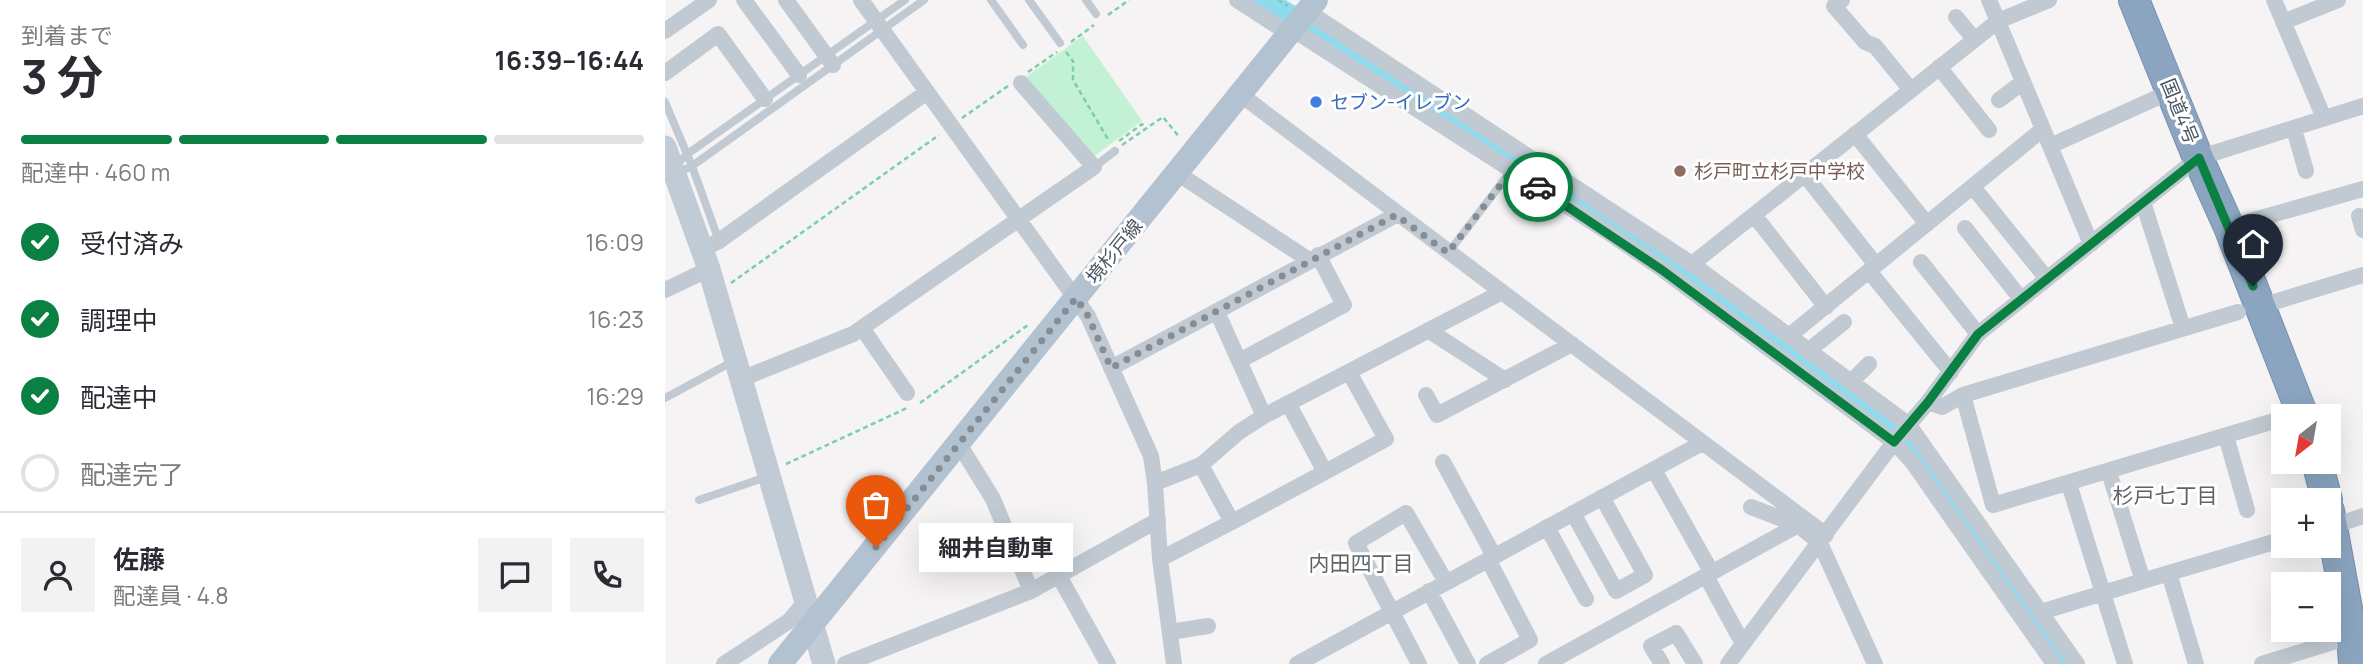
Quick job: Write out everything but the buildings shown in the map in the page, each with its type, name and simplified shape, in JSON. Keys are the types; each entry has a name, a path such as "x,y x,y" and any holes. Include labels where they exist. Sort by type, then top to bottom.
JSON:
{"highway":[{"name":"国道4号","path":"2134,0 2229,227 2250,309 2289,404"},
{"path":"2338,558 2353,650"}],"main road":[{"name":"境杉戸線","path":"780,664 809,613 959,444 1300,19"}],"street":[{"path":"665,31 709,0"},
{"path":"744,0 799,75"},
{"path":"786,0 829,60"},
{"path":"861,0 1088,316 1151,456 1160,559 1174,664"},
{"path":"1237,0 1300,19 1692,264 1909,425 2077,664"},
{"path":"1842,0 1834,6 1865,42 1875,46 1910,90"},
{"path":"1989,0 2091,244"},
{"path":"1692,264 1998,21 2049,0"},
{"path":"2274,0 2324,118"},
{"path":"2283,22 2338,0"},
{"path":"1956,16 1975,39"},
{"path":"1300,19 1511,171 1662,270 1894,442 1913,463 2054,664"},
{"path":"665,73 718,34 765,99"},
{"path":"1939,67 1990,130"},
{"path":"738,370 853,334 1094,167 1016,82"},
{"path":"1999,100 2023,82"},
{"path":"2050,146 2172,91"},
{"path":"665,290 927,92"},
{"path":"1240,94 1396,215 1702,443 1823,539 1875,664"},
{"path":"1728,664 1978,334 2199,158 2363,106"},
{"path":"1789,336 2043,129"},
{"path":"2294,129 2306,171"},
{"path":"1855,134 1927,224"},
{"path":"676,164 711,253 738,370 824,664"},
{"path":"1177,173 1314,258 1344,305 1239,361"},
{"path":"1804,175 1951,372"},
{"path":"1973,187 2047,279"},
{"path":"2229,227 2363,189"},
{"path":"2143,202 2183,328"},
{"path":"1111,368 1396,215"},
{"path":"1754,215 1826,307"},
{"path":"1965,229 2021,299"},
{"path":"1921,262 1978,334"},
{"path":"1928,402 1943,407 1963,395 2363,275"},
{"path":"1155,483 1201,464 1239,432 1264,416 1501,292"},
{"path":"1217,312 1264,416"},
{"path":"1808,351 1845,322"},
{"path":"862,328 907,393"},
{"path":"1428,330 1505,380"},
{"path":"1426,395 1437,415 1572,344"},
{"path":"1850,382 1869,363"},
{"path":"1160,559 1386,439 1349,372"},
{"path":"1963,395 1993,505"},
{"path":"1288,404 1325,472"},
{"path":"1971,512 2271,423"},
{"path":"2226,436 2247,510"},
{"path":"1297,664 1325,657 1392,612 1702,443"},
{"path":"959,444 993,499 1031,591"},
{"path":"1443,462 1530,640 1486,664"},
{"path":"1201,464 1232,523"},
{"path":"1654,470 1743,644"},
{"path":"2109,472 2143,581"},
{"path":"2069,484 2125,664"},
{"path":"1573,513 1616,591 1645,575 1602,497"},
{"path":"1751,507 1798,525 1823,539"},
{"path":"1419,664 1356,543 1406,513 1446,582"},
{"path":"2341,514 2363,516"},
{"path":"845,664 1031,591 1157,520"},
{"path":"1546,664 1798,525"},
{"path":"1547,527 1586,599"},
{"path":"2041,612 2271,543"},
{"path":"2169,573 2196,664"},
{"path":"1059,576 1108,664"},
{"path":"1429,591 1468,664"},
{"path":"724,664 789,621 809,613"},
{"path":"1170,632 1208,626"},
{"path":"1661,664 1651,646 1676,632 1695,664"},
{"path":"2262,664 2353,650"}],"lane":[{"path":"880,25 905,0"},
{"path":"676,164 880,25 925,0"},
{"path":"991,0 1023,45"},
{"path":"1029,0 1062,45"},
{"path":"1086,0 1096,14"},
{"path":"676,164 799,75 829,60"},
{"path":"665,102 676,164"},
{"path":"1094,167 1115,151"},
{"path":"1448,253 1511,171"},
{"path":"665,398 738,370"},
{"path":"699,500 768,474"}],"path":[{"path":"959,120 1129,0"},
{"path":"1062,45 1073,61 1073,80 1115,151 1163,117 1194,150"},
{"path":"731,283 945,130"},
{"path":"768,474 921,402 1031,322"}],"green space":[{"path":"1083,36 1142,121 1093,157 1026,77"}],"waterway":[{"path":"1262,0 1313,28 1671,263 1913,445 2065,664"}],"way so far":[{"path":"876,547 1076,298 1088,316 1111,368 1396,215 1448,253 1511,171 1538,187"}],"place":[{"name":"セブン-イレブン","path":"1316,102"},
{"name":"杉戸町立杉戸中学校","path":"1680,171"},
{"name":"細井自動車","path":"876,547"}],"district":[{"name":"杉戸七丁目","path":"2165,496"},
{"name":"内田四丁目","path":"1361,564"}],"route":[{"path":"1538,187 1662,270 1894,442 1928,402 1978,334 2199,158 2253,286"}]}
